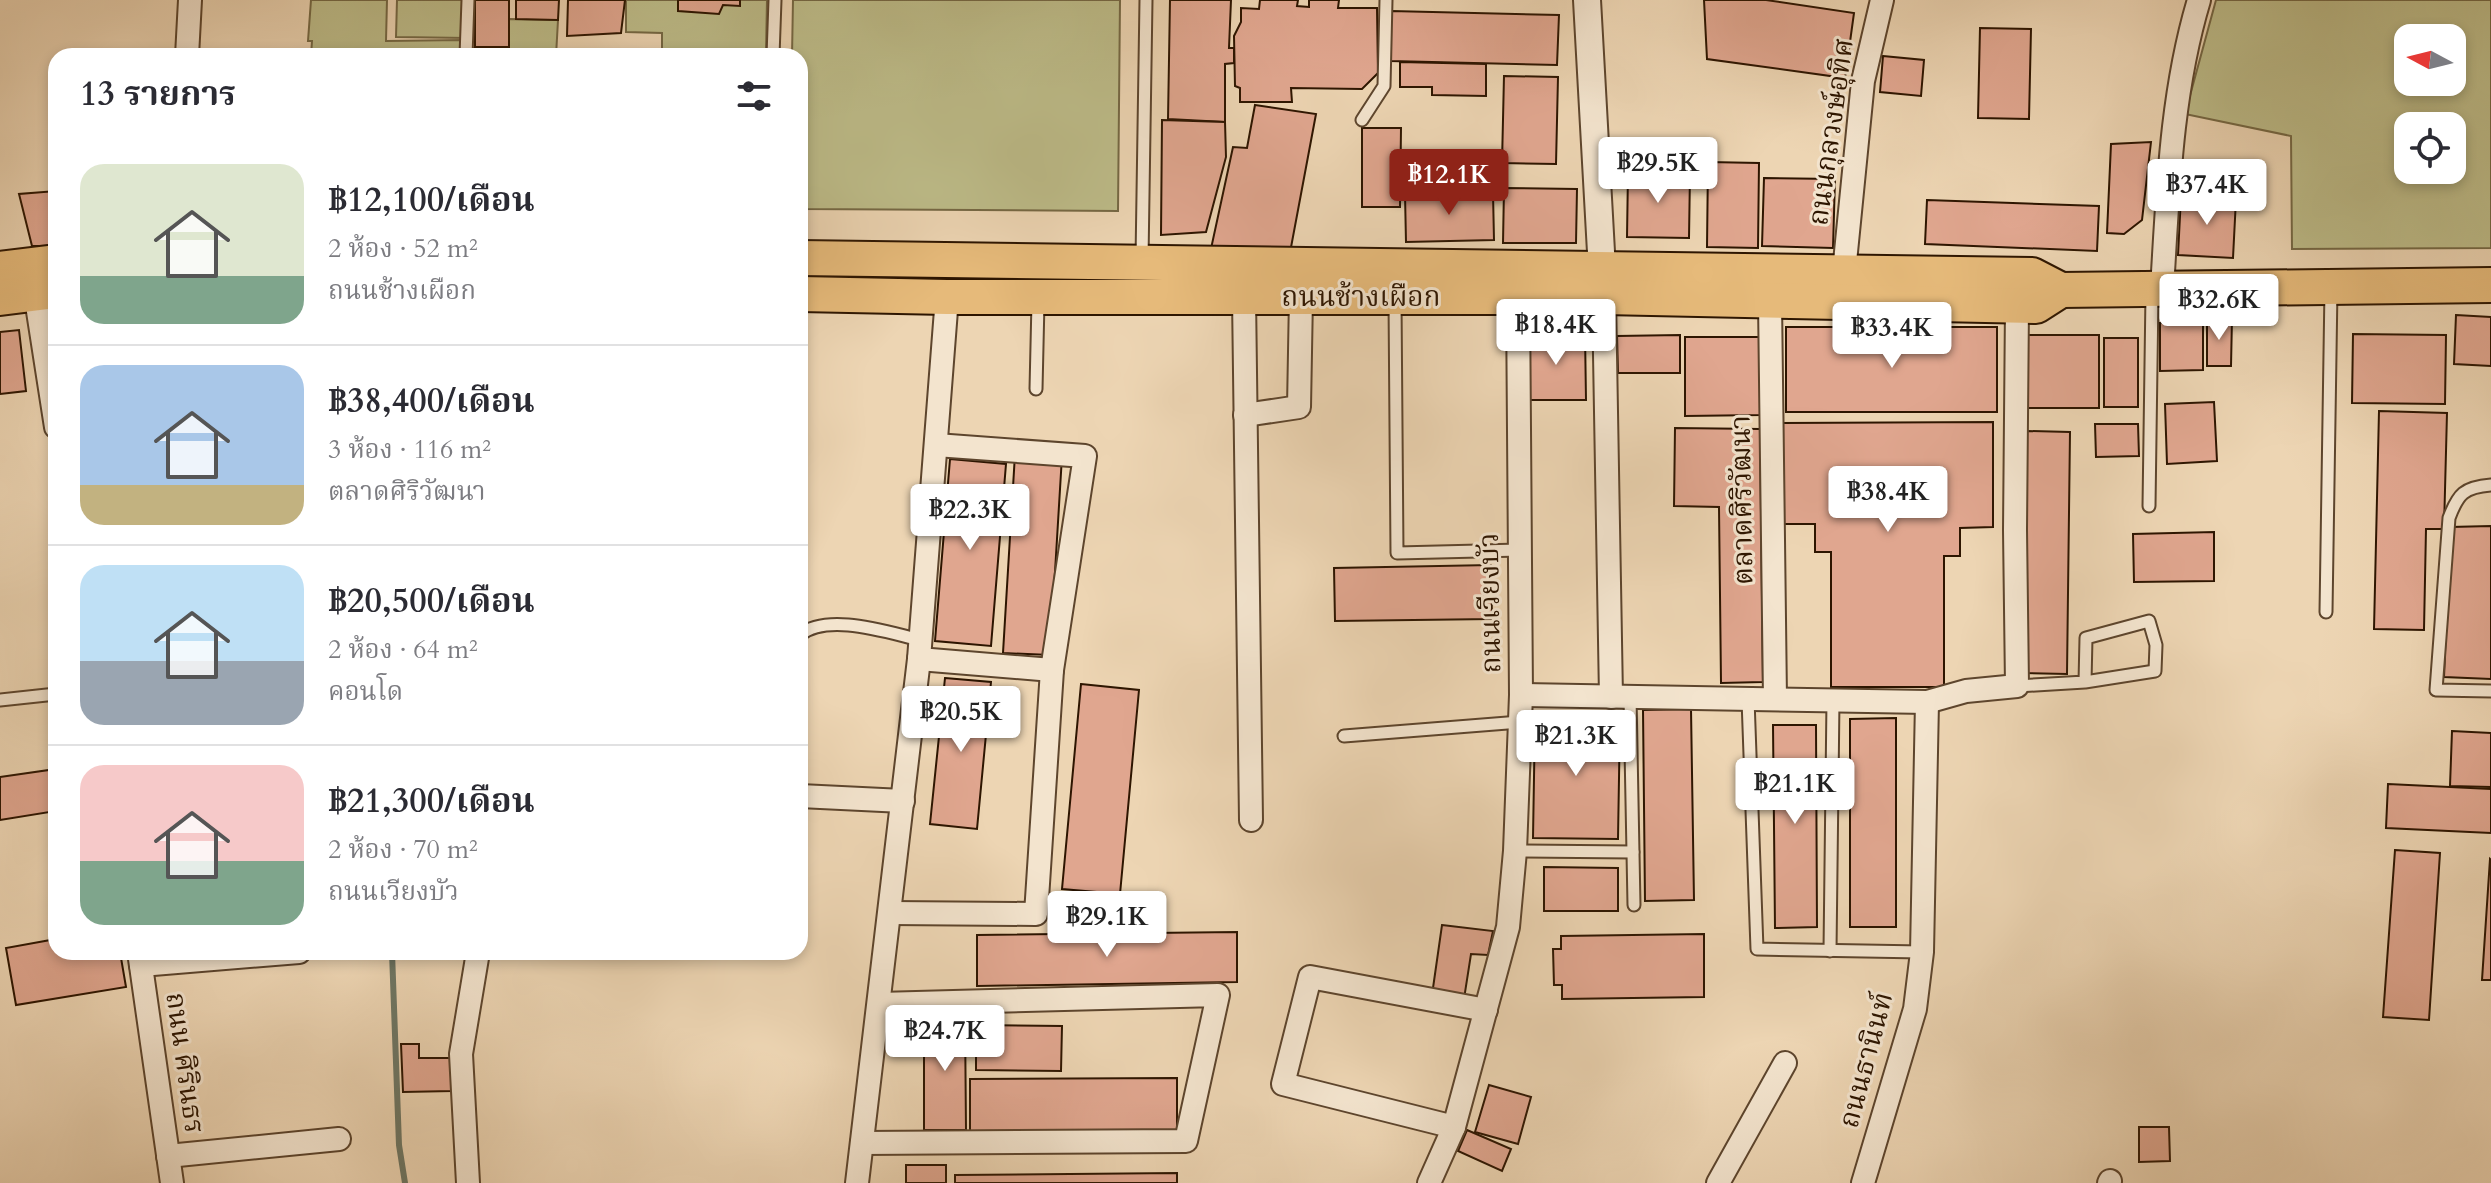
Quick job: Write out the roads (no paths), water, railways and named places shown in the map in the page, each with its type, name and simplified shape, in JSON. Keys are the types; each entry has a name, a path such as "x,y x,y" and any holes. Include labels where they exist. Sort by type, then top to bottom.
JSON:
{"main road":[{"name":"ถนนช้างเผือก","path":"808,258 1142,264 1603,283 1770,301 2036,306 2061,290"},
{"path":"0,269 48,263"},
{"name":"ถนนช้างเผือก","path":"808,294 1518,297 1603,283 1844,272 2032,275 2061,290 2491,285"},
{"path":"0,298 45,292"}],"street":[{"path":"187,48 190,0"},
{"path":"1587,0 1603,283 1620,697"},
{"name":"ถนนกุลวงษ์อุทิศ","path":"1844,272 1863,81 1882,0"},
{"path":"2157,289 2170,157 2190,31 2199,0"},
{"path":"45,292 48,329"},
{"path":"857,1183 920,649 947,297"},
{"path":"1244,297 1251,820"},
{"path":"1245,415 1299,407 1301,297"},
{"name":"ถนนเวียงบัว","path":"1429,1183 1454,1127 1508,927 1515,851 1521,695 1518,297"},
{"name":"ตลาดศิริวัฒนา","path":"1770,301 1775,699"},
{"path":"1521,695 1927,702 1966,691 2017,686 2017,306"},
{"path":"890,913 1036,914 1052,670 1085,456 936,445"},
{"path":"920,649 1052,670"},
{"name":"ถนนธานินท์","path":"1863,1183 1915,1009 1922,952 1927,702"},
{"path":"808,796 903,801"},
{"name":"ถนน ศิรินธร","path":"140,960 172,1183"},
{"path":"468,1183 461,1054 477,960"},
{"path":"1454,1127 1283,1084 1310,977 1486,1010"},
{"path":"862,1143 1186,1141 1218,995 879,1004"},
{"path":"1718,1183 1785,1063"},
{"path":"168,1156 339,1139"}],"lane":[{"path":"466,48 468,0"},
{"path":"773,48 775,0"},
{"path":"1142,264 1146,0"},
{"path":"1362,120 1384,86 1386,0"},
{"path":"2326,612 2331,287"},
{"path":"2149,506 2157,289"},
{"path":"1036,389 1038,297"},
{"path":"1395,298 1397,553 1520,550"},
{"path":"2491,485 2478,486 2457,497 2449,518 2436,690 2491,691"},
{"path":"2017,686 2085,682 2155,671 2156,645 2149,621 2086,638 2085,682"},
{"path":"808,630 844,623 920,649"},
{"path":"0,700 48,695"},
{"path":"1620,697 1633,852 1634,905"},
{"path":"1748,699 1757,949 1922,952"},
{"path":"1830,951 1833,700"},
{"path":"1344,736 1520,722"},
{"path":"1515,851 1633,852"}],"waterway":[{"path":"392,960 399,1145 405,1183"}]}
